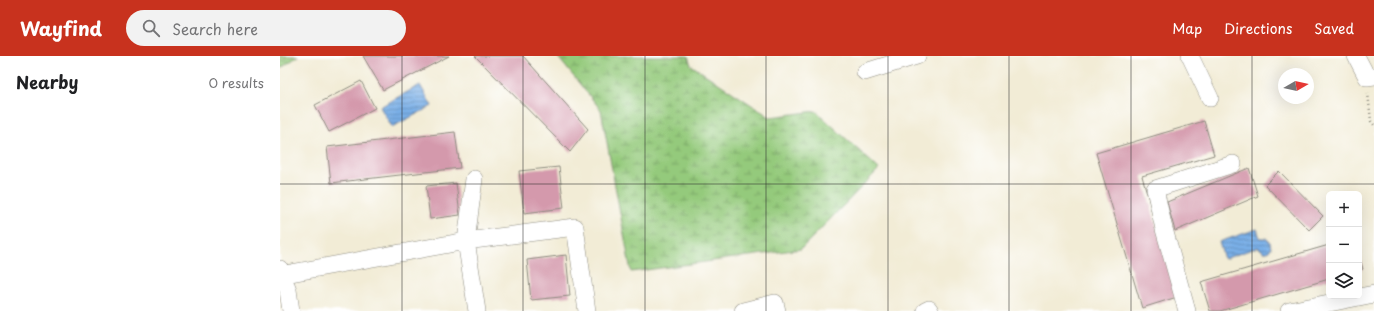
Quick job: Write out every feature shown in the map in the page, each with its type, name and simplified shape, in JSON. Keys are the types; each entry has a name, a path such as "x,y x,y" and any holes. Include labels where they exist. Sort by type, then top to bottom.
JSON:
{"street":[{"path":"865,72 885,61 917,56"},
{"path":"1190,56 1210,98"},
{"path":"1356,56 1370,77"},
{"path":"1187,311 1164,229 1155,189 1233,164"},
{"path":"474,179 466,241 476,311"},
{"path":"292,311 288,290 281,273 466,241 575,227 586,311"},
{"path":"1289,311 1374,294"},
{"path":"743,311 775,304 777,311"},
{"path":"925,311 930,309 930,311"}],"path":[{"path":"1370,77 1371,121 1374,125"}],"green space":[{"path":"280,56 298,56 280,69"},
{"path":"557,56 688,56 691,65 770,117 816,111 879,169 801,249 631,272 601,110"}],"water":[{"path":"420,85 432,106 392,127 380,107"},
{"path":"1257,229 1260,238 1266,238 1270,242 1271,248 1268,252 1264,252 1258,247 1224,259 1219,242"}],"building":[{"path":"363,56 449,56 383,90"},
{"path":"475,56 523,56 588,129 570,152"},
{"path":"361,81 375,108 329,132 315,105"},
{"path":"1204,121 1214,155 1142,176 1177,297 1142,308 1096,153"},
{"path":"455,132 460,168 331,183 327,147"},
{"path":"559,167 564,208 524,213 519,171"},
{"path":"1249,168 1258,196 1175,231 1167,202"},
{"path":"1279,171 1323,216 1309,230 1265,185"},
{"path":"456,183 460,215 430,219 426,186"},
{"path":"1326,246 1326,280 1220,311 1210,311 1201,282"},
{"path":"566,255 570,296 531,300 527,260"}]}
